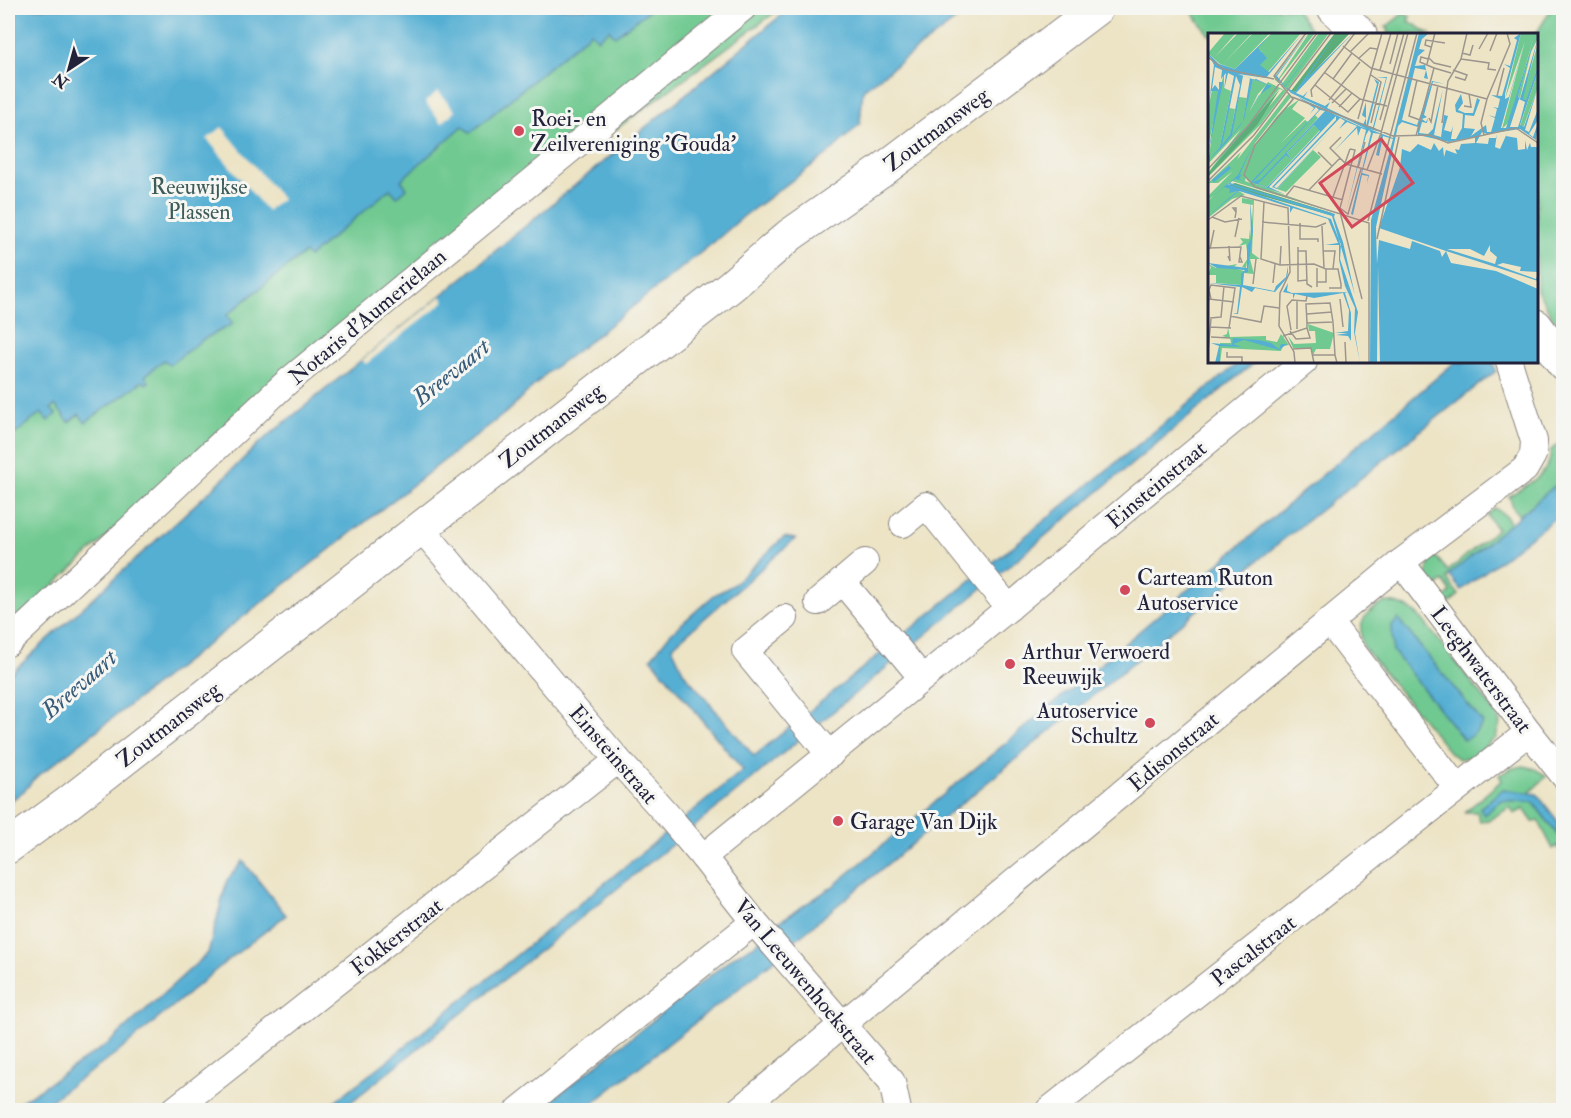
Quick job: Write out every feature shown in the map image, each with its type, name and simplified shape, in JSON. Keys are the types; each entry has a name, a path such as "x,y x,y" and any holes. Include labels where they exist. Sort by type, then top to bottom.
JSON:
{"street":[{"name":"Notaris d'Aumerielaan","path":"8,643 287,382 743,8"},
{"name":"Zoutmansweg","path":"8,847 68,803 731,286 790,235 880,172 1097,8"},
{"path":"1334,8 1359,33"},
{"path":"1538,329 1563,364"},
{"name":"Einsteinstraat","path":"420,527 618,760 697,849 830,755 1303,363"},
{"name":"Edisonstraat","path":"739,1110 1401,562 1525,469 1533,455 1533,441 1509,363"},
{"path":"903,524 926,505 1010,608"},
{"path":"818,603 865,562"},
{"name":"Leeghwaterstraat","path":"1401,562 1563,776"},
{"path":"842,581 922,678"},
{"path":"785,618 745,651 830,755"},
{"path":"1329,621 1457,788"},
{"name":"Pascalstraat","path":"1049,1110 1528,732"},
{"name":"Fokkerstraat","path":"174,1110 618,760"},
{"name":"Van Leeuwenhoekstraat","path":"697,849 758,927 892,1082 898,1110"},
{"path":"519,1110 758,927"}],"green space":[{"name":"Reeuwijkse Plassen","path":"8,8 781,8 287,370 8,628"},
{"path":"1189,8 1295,8 1313,33 1208,33"},
{"path":"1552,8 1563,8 1563,336 1538,292 1537,33"},
{"path":"1404,13 1411,17 1409,21 1428,33 1388,33 1389,30 1386,27"},
{"path":"1563,443 1563,479 1519,516 1509,496 1537,478 1547,466 1551,450"},
{"path":"1495,508 1511,523 1449,575 1447,579 1459,595 1448,604 1444,599 1451,592 1443,581 1431,591 1427,577 1429,565 1435,556 1448,571 1497,529 1487,515"},
{"path":"1386,602 1406,607 1422,619 1496,713 1500,723 1496,738 1471,757 1459,759 1451,754 1364,648 1361,640 1363,620 1372,610"},
{"path":"1524,766 1547,776 1529,793 1503,789 1501,800 1533,802 1563,842 1563,858 1557,846 1553,849 1538,820 1533,822 1524,809 1514,814 1510,807 1489,820 1480,822 1477,812 1465,812 1502,780 1499,775 1513,768"}],"water":[{"name":"Reeuwijkse Plassen","path":"8,8 652,8 615,36 609,30 598,39 591,32 470,133 463,126 401,180 407,188 397,197 390,189 309,257 305,253 302,255 227,315 233,324 202,340 169,365 164,360 145,376 149,382 146,384 143,381 86,422 79,414 69,422 55,405 51,409 56,414 48,421 41,413 8,440"},
{"name":"Breevaart","path":"790,8 972,8 863,90 860,124 829,153 744,216 548,372 508,411 33,780 25,790 8,803 8,676 258,444"},
{"path":"1239,363 1254,363 694,827 341,1110 323,1110 387,1061 743,770 651,658 670,634 714,595 733,585 784,537 795,539 672,647 684,673 754,756"},
{"path":"1454,363 1493,363 1496,371 1279,543 789,945 771,963 584,1110 539,1110 736,955 755,945 774,925 832,887 1089,674"},
{"path":"1563,479 1563,512 1461,590 1449,575"},
{"path":"1398,619 1483,723 1470,737 1464,740 1393,651 1392,626"},
{"path":"1503,789 1537,794 1563,828 1563,842 1533,802 1501,800 1484,815 1480,808"},
{"path":"243,861 286,915 222,965 115,1055 64,1090 40,1110 8,1110 109,1043 208,953 227,880"}],"pier":[{"path":"438,91 455,111 442,123 425,102"},
{"path":"222,127 282,199 267,211 207,139"},
{"path":"441,296 445,301 366,364 362,360"}],"place":[{"name":"Roei- en Zeilvereniging 'Gouda'","path":"519,131"},
{"name":"Carteam Ruton Autoservice","path":"1125,590"},
{"name":"Arthur Verwoerd Reeuwijk","path":"1010,664"},
{"name":"Autoservice Schultz","path":"1150,723"},
{"name":"Garage Van Dijk","path":"838,821"}]}
